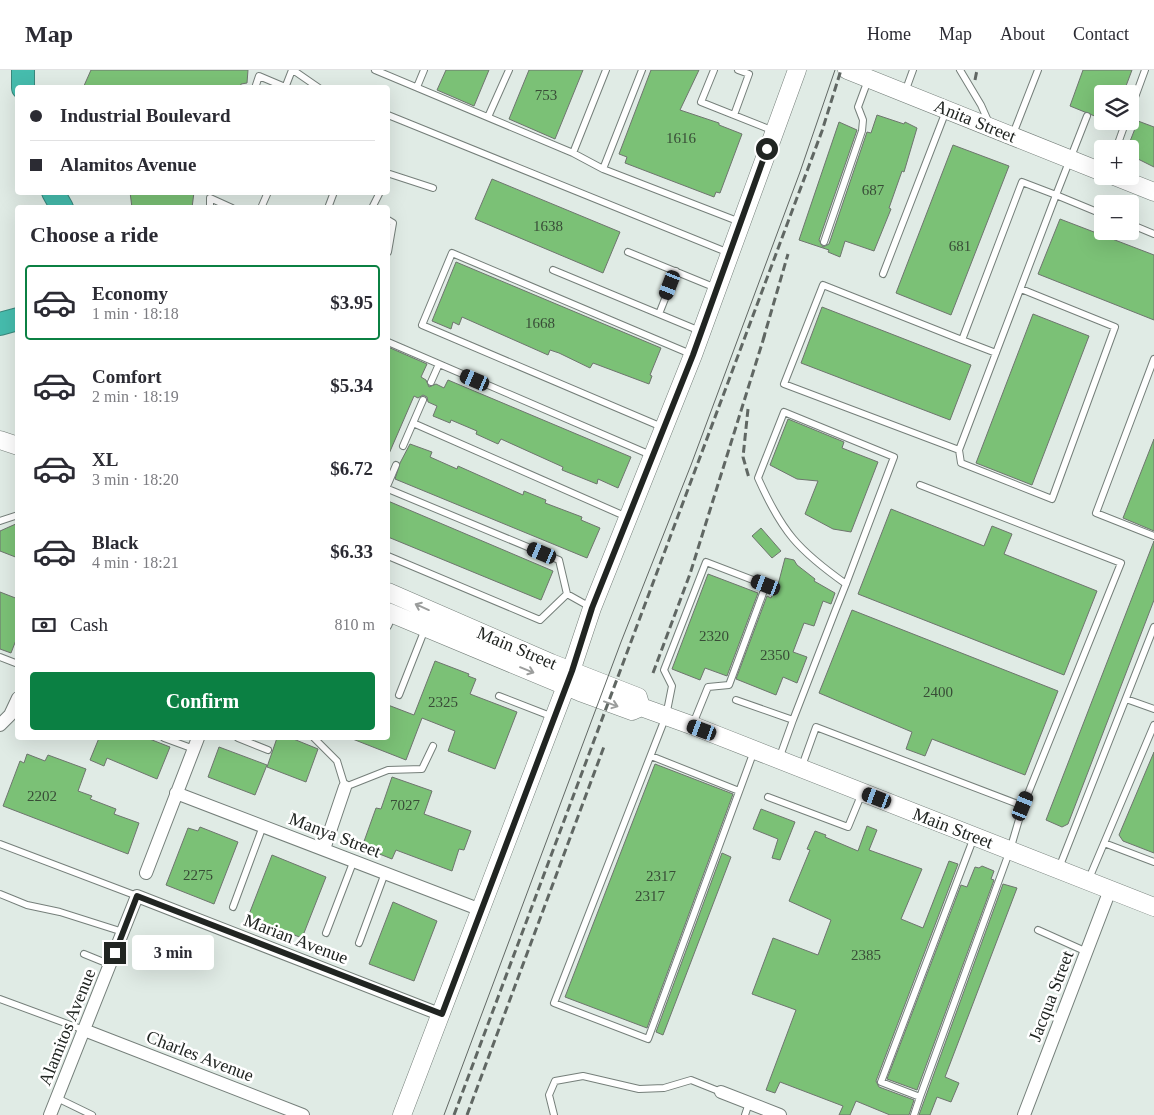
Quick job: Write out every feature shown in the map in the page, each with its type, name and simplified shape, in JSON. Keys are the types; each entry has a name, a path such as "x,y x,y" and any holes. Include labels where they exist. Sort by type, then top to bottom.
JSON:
{"highway":[{"path":"23,85 24,70"},
{"path":"0,324 15,320"}],"main road":[{"path":"402,1115 569,679 592,608 630,518 702,332 796,70"},
{"name":"Anita Street","path":"847,70 1094,169"},
{"path":"1136,185 1154,192"},
{"path":"0,440 15,445"},
{"name":"Main Street","path":"390,593 632,711 641,707 693,726 1154,907"},
{"name":"Main Street","path":"390,618 426,628 569,679"}],"street":[{"path":"0,725 10,715 15,704"},
{"path":"146,873 196,743"},
{"path":"324,849 345,787"},
{"name":"Manya Street","path":"176,793 480,910"},
{"name":"Jacqua Street","path":"1024,1115 1110,890"},
{"name":"Alamitos Avenue","path":"50,1115 137,896"},
{"name":"Marian Avenue","path":"137,896 442,1014"},
{"name":"Charles Avenue","path":"84,1030 302,1115"},
{"path":"721,1092 747,1109 780,1115"}],"lane":[{"path":"286,85 293,70 312,85"},
{"path":"376,70 573,152 603,169 741,222"},
{"path":"417,87 424,70"},
{"path":"488,117 509,70"},
{"path":"573,152 606,70"},
{"path":"603,169 642,70"},
{"path":"714,70 701,102 774,131"},
{"path":"734,114 749,74 738,70"},
{"path":"904,93 913,70"},
{"path":"960,70 981,105 991,127"},
{"path":"1012,136 1038,70"},
{"path":"1139,86 1145,70"},
{"path":"256,85 259,76 280,85"},
{"path":"824,242 862,131 863,120 858,107 868,78"},
{"path":"883,274 947,110"},
{"path":"390,116 730,254"},
{"path":"1022,289 1115,327 1052,499 960,464 959,450 1087,116"},
{"path":"390,176 433,188"},
{"path":"962,340 1022,182 1094,211"},
{"path":"210,205 210,198 225,205"},
{"path":"390,222 393,224 390,241"},
{"path":"1139,228 1154,234"},
{"path":"628,252 718,288"},
{"path":"665,428 422,325 452,253 693,355"},
{"path":"553,270 702,332"},
{"path":"659,314 676,271"},
{"path":"959,450 784,384 823,285 996,353"},
{"path":"390,343 654,456"},
{"path":"1154,359 1096,513 1154,536"},
{"path":"431,382 439,364"},
{"path":"403,446 423,400"},
{"path":"779,760 793,720 846,584 894,457 784,412 758,478 772,509 797,545 814,562 846,584"},
{"path":"413,423 630,518"},
{"path":"390,479 396,465"},
{"path":"914,1115 1010,850 1023,806 1121,563 920,485"},
{"path":"390,490 559,560 567,594 592,608"},
{"path":"0,521 15,515"},
{"path":"390,557 540,620 567,594"},
{"path":"693,726 708,687 729,685 766,585 706,562 664,670 672,686 666,716 554,1003 648,1039 754,750"},
{"path":"399,696 426,628"},
{"path":"1058,869 1153,631"},
{"path":"0,657 15,663"},
{"path":"499,696 554,718"},
{"path":"1126,699 1154,709"},
{"path":"736,700 793,720"},
{"path":"1088,881 1154,725"},
{"path":"801,768 816,727 1023,806"},
{"path":"177,740 196,743"},
{"path":"243,740 268,750"},
{"path":"316,740 337,761 345,787 388,770 422,769 433,746"},
{"path":"651,756 739,791"},
{"path":"768,797 848,828 862,792"},
{"path":"233,907 263,826"},
{"path":"920,1097 881,1082 974,836"},
{"path":"1104,843 1154,862"},
{"path":"0,844 137,896"},
{"path":"326,933 354,860"},
{"path":"359,943 385,873"},
{"path":"0,894 27,905 60,912 123,932"},
{"path":"1038,930 1086,952"},
{"path":"84,954 110,965"},
{"path":"0,999 84,1030"},
{"path":"554,1115 549,1095 555,1081 583,1076 639,1089 664,1088 691,1080 721,1092"},
{"path":"57,1098 92,1115"}],"building":[{"path":"91,70 248,70 247,83 241,85 84,85"},
{"path":"446,70 489,70 474,106 437,90"},
{"path":"529,70 583,70 555,139 509,119"},
{"path":"651,70 699,70 680,110 719,123 719,125 742,134 720,193 716,192 714,197 625,163 627,157 619,154"},
{"path":"1083,70 1132,70 1126,85 1094,85 1094,116 1070,106"},
{"path":"877,115 904,124 905,122 917,128 904,172 902,171 889,208 891,209 874,251 845,241 840,257 828,252 829,250 799,240 839,122 857,130 819,240 823,247 829,244 867,132 871,133"},
{"path":"1139,121 1154,127 1154,167 1139,160 1139,140 1131,140 1134,130 1139,130"},
{"path":"953,145 1009,166 951,315 896,293"},
{"path":"492,179 620,232 603,273 475,219"},
{"path":"130,195 194,195 192,205 132,205"},
{"path":"1060,219 1094,232 1094,240 1115,240 1154,255 1154,320 1038,274"},
{"path":"456,262 661,348 650,375 652,376 649,384 593,363 590,368 550,350 548,355 462,317 459,325 453,322 451,329 432,321"},
{"path":"822,307 971,365 950,420 801,363"},
{"path":"1033,314 1089,336 1032,485 976,463"},
{"path":"390,348 427,364 421,377 426,380 429,387 436,384 444,388 448,380 631,457 618,488 598,479 597,484 562,470 563,467 501,439 498,444 476,434 477,431 451,420 450,423 433,416 437,406 428,402 427,397 423,395 418,398 414,396 390,451"},
{"path":"788,419 844,442 842,448 878,462 851,532 833,529 805,514 818,481 797,479 770,465"},
{"path":"1154,439 1154,531 1123,518"},
{"path":"410,444 432,452 430,457 457,469 458,466 523,495 524,491 546,500 545,503 582,517 581,520 600,528 587,558 395,479 400,463"},
{"path":"390,502 553,571 541,600 390,538"},
{"path":"891,509 984,546 992,526 1012,534 1004,554 1097,591 1064,675 858,594"},
{"path":"15,524 15,557 0,551 0,531"},
{"path":"761,528 781,551 772,558 752,536"},
{"path":"1154,541 1154,600 1068,824 1062,827 1046,820"},
{"path":"785,558 794,560 797,565 815,579 814,581 835,593 831,604 823,601 814,626 804,623 793,652 807,657 797,683 783,677 776,695 736,679 767,596 771,598 779,581"},
{"path":"708,574 758,593 727,676 705,668 700,680 672,669"},
{"path":"0,592 15,598 15,643 11,653 0,649"},
{"path":"852,610 1058,691 1025,775 932,739 925,756 906,749 912,732 819,693"},
{"path":"435,661 469,674 468,676 476,679 470,694 517,712 495,769 448,751 455,731 422,718 406,760 355,740 390,740 390,706 414,715"},
{"path":"98,740 152,740 170,747 157,779 107,758 104,766 90,760"},
{"path":"276,740 296,740 318,749 306,782 267,767"},
{"path":"219,747 267,765 255,795 208,777"},
{"path":"1154,752 1154,853 1123,841 1119,835"},
{"path":"27,754 45,761 48,755 86,769 78,791 92,796 90,799 116,809 114,814 139,823 128,854 3,806 20,761 24,763"},
{"path":"655,764 733,794 647,1028 565,997"},
{"path":"392,777 432,791 424,814 471,831 464,850 459,849 452,871 396,850 392,859 362,847 376,808 381,809"},
{"path":"761,809 795,822 780,860 772,858 778,839 753,829"},
{"path":"867,826 877,830 869,850 922,869 901,919 923,928 949,861 958,864 876,1081 879,1087 914,1100 909,1115 890,1115 856,1101 850,1115 839,1115 843,1106 780,1082 775,1093 766,1090 796,1010 752,994 773,938 818,955 831,920 789,901 810,850 807,849 815,831 858,851"},
{"path":"200,827 238,842 214,904 166,885 188,828 198,831"},
{"path":"722,853 731,857 663,1035 656,1032"},
{"path":"272,855 326,877 302,938 248,917"},
{"path":"982,866 994,871 991,879 994,880 917,1090 887,1079 961,885 967,887 975,867 979,868"},
{"path":"1003,884 1017,888 945,1077 959,1083 951,1102 937,1097 930,1115 919,1115"},
{"path":"393,902 437,921 414,981 369,964"}],"tram line":[{"path":"444,1115 621,642 691,465 800,172 835,70"}],"railway":[{"path":"454,1115 822,131 841,70"},
{"path":"975,80 977,70"},
{"path":"763,340 788,254"},
{"path":"653,673 690,574 765,334"},
{"path":"748,409 743,457 749,478"},
{"path":"467,1115 605,744"}],"route":[{"path":"115,953 137,896 442,1014 572,671 592,608 630,518 693,355 767,149"}]}
